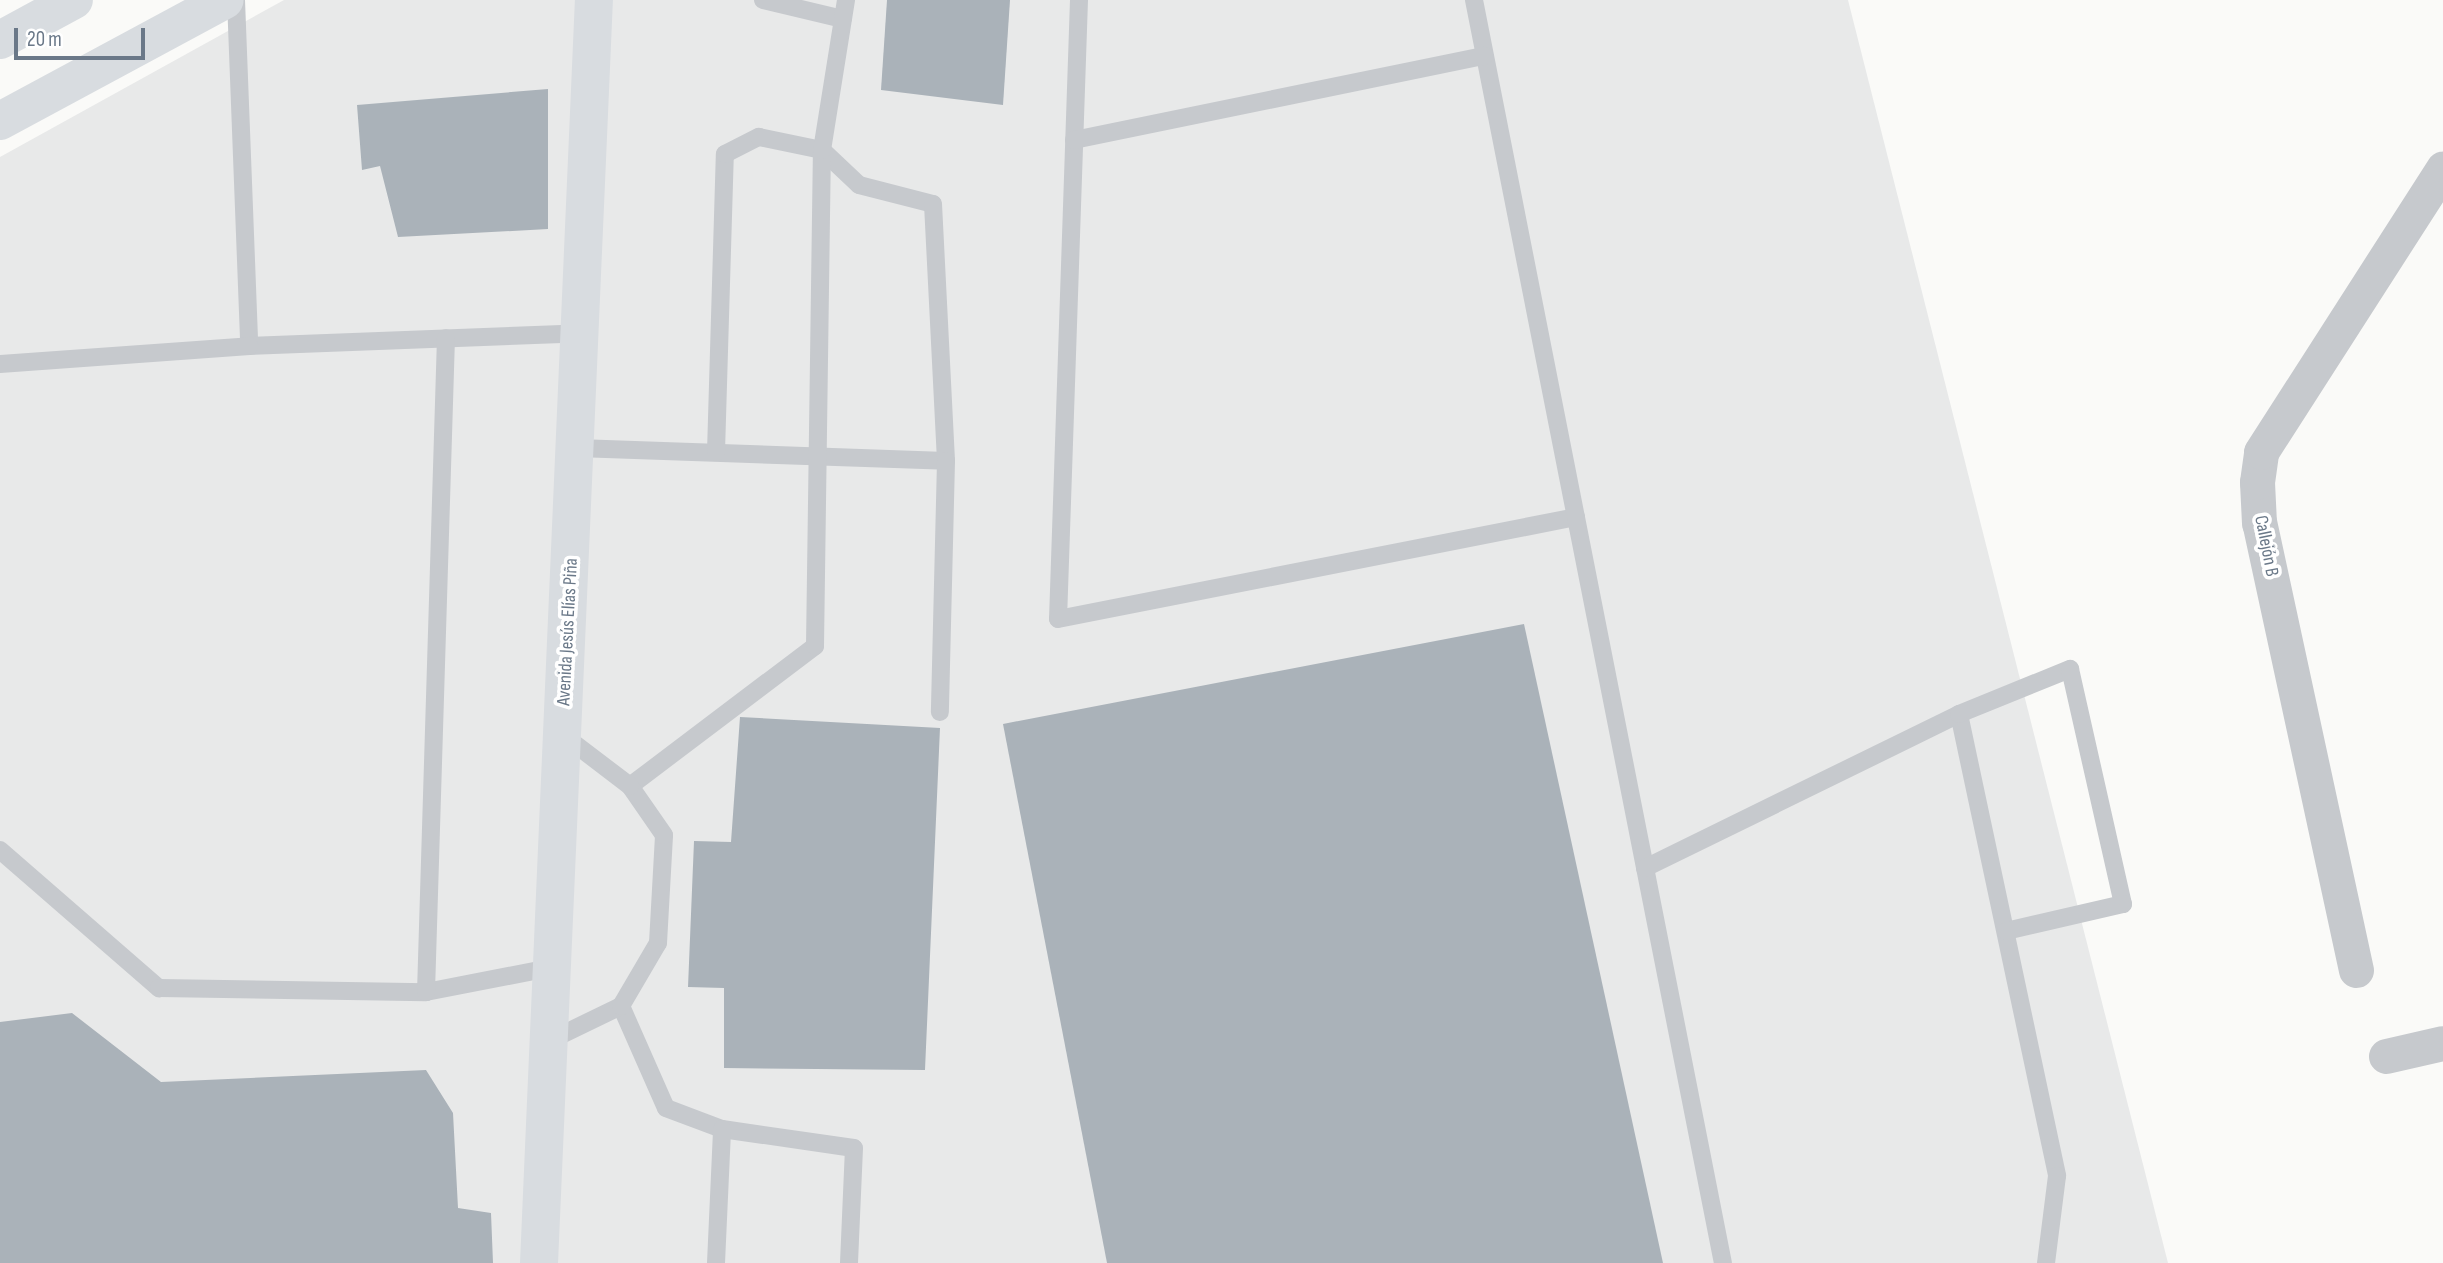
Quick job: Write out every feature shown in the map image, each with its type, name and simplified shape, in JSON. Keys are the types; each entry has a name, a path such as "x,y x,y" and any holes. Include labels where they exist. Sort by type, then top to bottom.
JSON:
{"street":[{"path":"0,40 74,0"},
{"path":"0,121 225,0"},
{"path":"568,0 592,45"},
{"name":"Avenida Jesús Elías Piña","path":"539,1263 553,1039 594,0"},
{"name":"Callejón B","path":"2356,970 2259,523 2257,482 2261,452 2443,168"},
{"path":"2386,1056 2443,1043"}],"lane":[{"path":"236,0 249,346"},
{"path":"763,0 843,19"},
{"path":"630,786 816,646 822,150 846,0"},
{"path":"1079,0 1058,618 1576,517"},
{"path":"1474,0 1723,1263"},
{"path":"1074,140 1485,56"},
{"path":"716,452 725,154 759,137 822,150 859,185 933,204 946,461 940,712"},
{"path":"0,364 249,346 582,333"},
{"path":"426,992 446,338"},
{"path":"577,448 946,461"},
{"path":"1645,868 1959,714 2066,668 2075,671 2123,904 2006,931"},
{"path":"1959,714 2057,1176 2046,1263"},
{"path":"553,1039 621,1006 658,943 664,835 630,786 563,735"},
{"path":"0,850 159,988 426,992 556,967"},
{"path":"621,1006 666,1108 722,1129 854,1148 849,1263"},
{"path":"716,1263 722,1129"}],"shaded area":[{"path":"284,0 1848,0 2168,1263 0,1263 0,157"}],"building":[{"path":"887,0 1010,0 1003,105 881,90"},
{"path":"548,89 548,229 398,237 380,166 362,170 357,105"},
{"path":"1524,624 1663,1263 1107,1263 1003,724"},
{"path":"740,717 940,728 925,1070 724,1068 724,988 688,987 694,841 731,842"},
{"path":"72,1013 161,1082 426,1070 453,1113 458,1208 491,1213 493,1263 0,1263 0,1022"}]}
